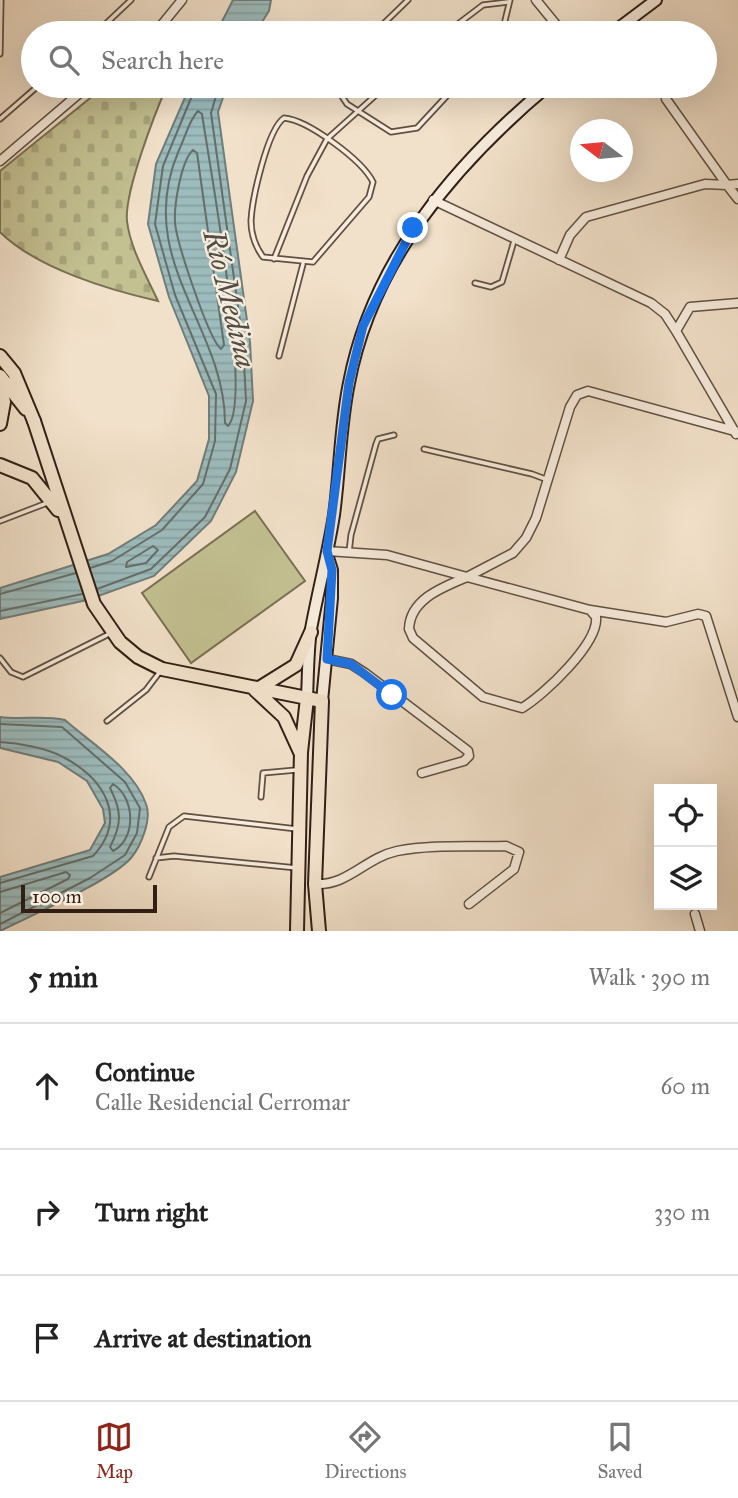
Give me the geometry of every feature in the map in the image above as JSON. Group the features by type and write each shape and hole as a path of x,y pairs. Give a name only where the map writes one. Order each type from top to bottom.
{"main road":[{"path":"628,21 656,0"},
{"path":"297,931 301,752 311,632 327,551 349,383 363,326 399,251 433,200 534,98"},
{"path":"0,356 14,373 34,421 94,604 111,633 138,657 162,669 255,690 322,701"},
{"path":"0,376 34,421"},
{"path":"0,383 4,402 0,424"},
{"path":"0,465 32,478 52,501 71,535"},
{"path":"320,931 315,884 322,701 332,584 327,551"},
{"path":"255,690 296,665 311,632"},
{"path":"255,690 284,717 301,752"}],"street":[{"path":"165,21 182,0"},
{"path":"536,0 554,21"},
{"path":"0,161 74,98"},
{"path":"666,99 738,199"},
{"path":"559,260 570,235 586,217 705,184 738,184"},
{"path":"433,200 651,303 665,314 737,433"},
{"path":"676,331 690,307 738,303"},
{"path":"590,610 596,617 594,633 564,673 533,702 515,708 483,696 413,638 409,629 414,608 443,587 513,553 526,538 548,480 570,407 577,395 588,391 737,433"},
{"path":"327,551 349,555 387,555 590,610 666,622 698,614 706,616 738,717"},
{"path":"327,659 351,664 365,673 468,751 469,756 464,761 422,773"},
{"path":"315,884 333,885 353,875 364,864 399,851 506,846 519,852 514,869 469,904"},
{"path":"695,914 700,931"}],"lane":[{"path":"0,54 1,0"},
{"path":"109,21 131,0"},
{"path":"386,21 408,0"},
{"path":"462,21 483,5 509,1 505,21"},
{"path":"0,119 24,98"},
{"path":"346,98 358,112 391,132 417,128 445,98"},
{"path":"274,259 307,176 327,139 373,98"},
{"path":"284,118 291,119 327,139 369,173 372,189 326,251 313,262 274,259 263,257 256,247 251,218 271,133 284,118"},
{"path":"475,284 491,287 502,282 515,239"},
{"path":"279,356 303,263"},
{"path":"349,555 351,535 376,444 378,439 394,435"},
{"path":"424,449 548,480"},
{"path":"0,521 52,501"},
{"path":"0,658 11,672 23,677 111,633"},
{"path":"107,721 146,690 162,669"},
{"path":"261,797 263,773 302,769"},
{"path":"149,877 169,827 184,816 299,829"},
{"path":"156,858 174,856 299,869"}],"green space":[{"path":"90,98 162,98 141,153 127,208 132,242 158,301 74,276 15,245 0,232 0,171"},
{"path":"255,511 305,581 191,663 142,593"}],"water":[{"path":"233,0 271,0 269,11 263,21 222,21"},
{"name":"Río Medina","path":"185,98 223,98 218,112 250,342 253,401 236,472 211,521 154,576 87,600 0,619 0,588 108,554 156,525 197,481 209,439 209,396 169,297 148,224 156,164"},
{"path":"0,717 65,720 132,779 146,804 148,817 138,847 121,867 89,887 0,931 0,877 90,850 105,823 103,809 87,781 58,762 0,748"}],"route":[{"path":"392,695 351,664 327,659 327,632 332,598 332,570 327,551 334,514 349,383 363,326 388,271 413,228"}]}
